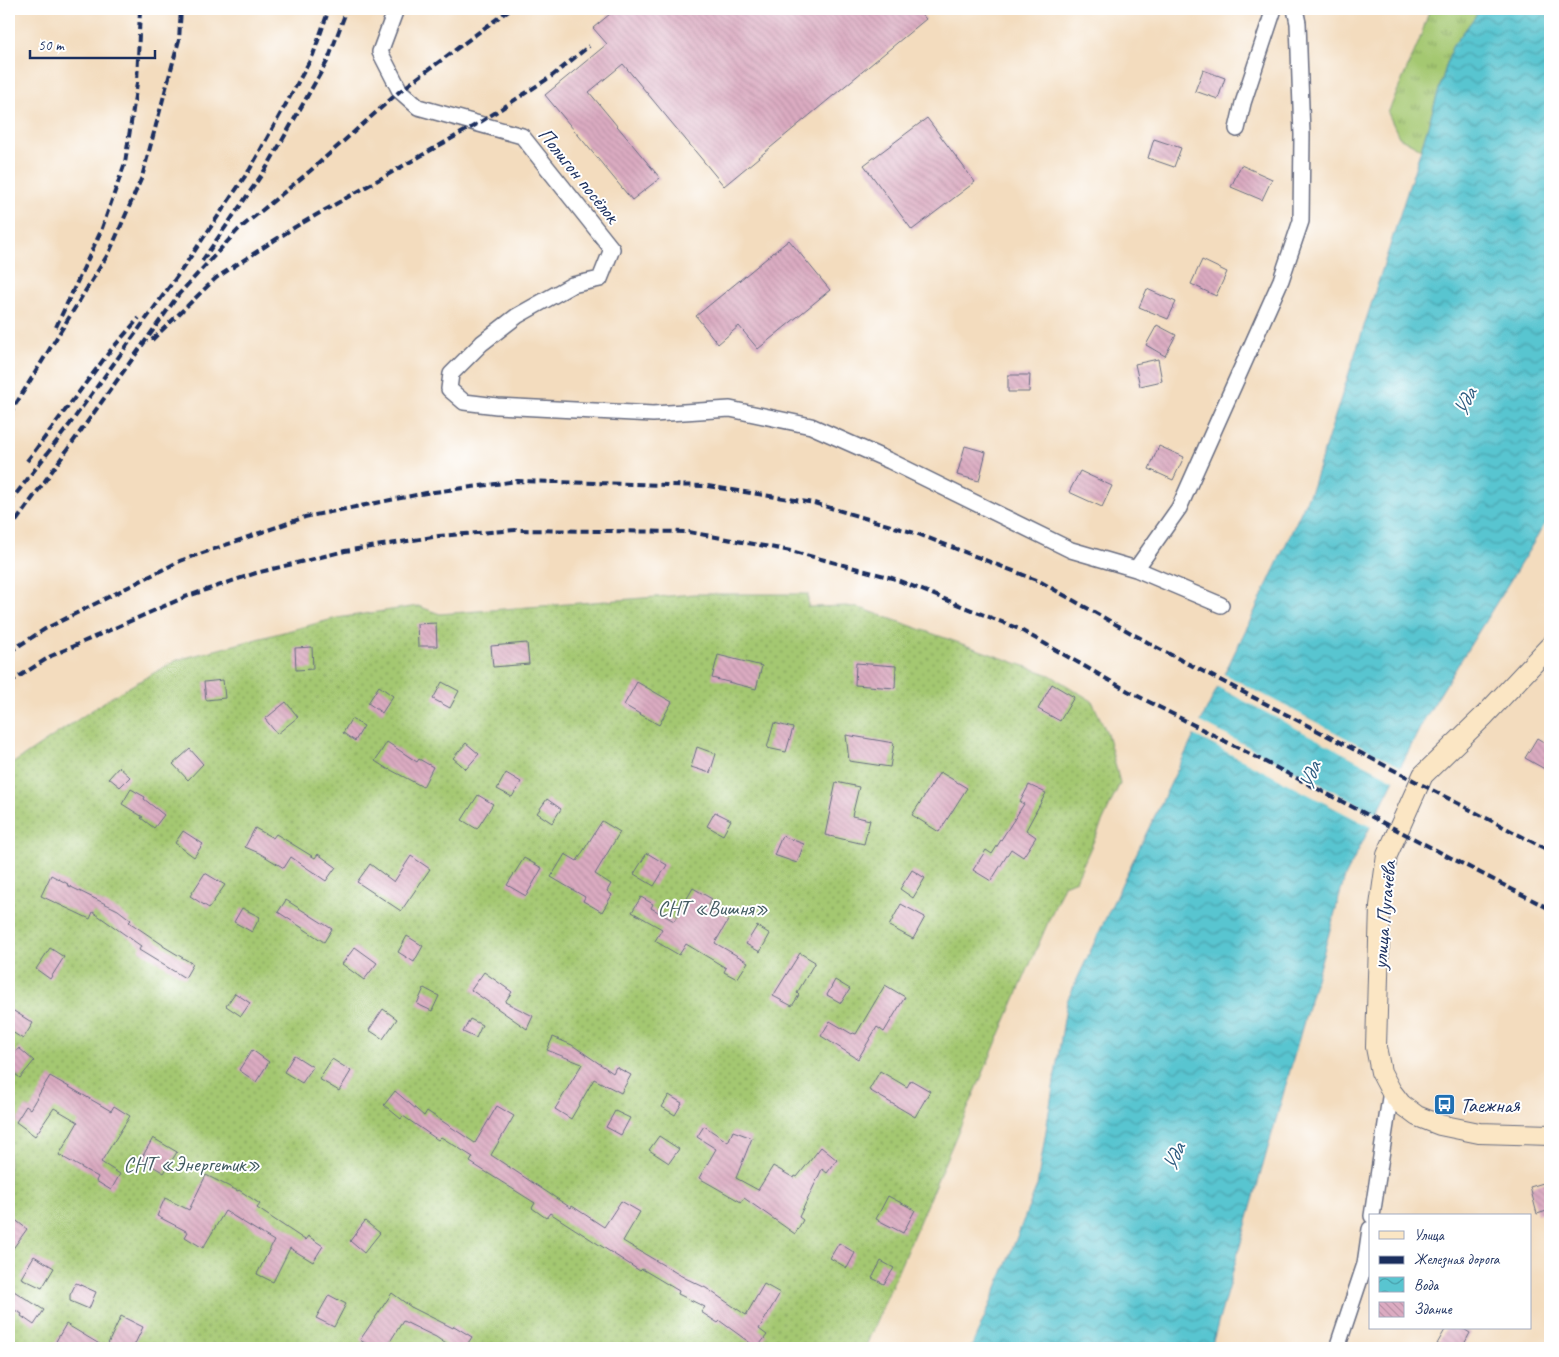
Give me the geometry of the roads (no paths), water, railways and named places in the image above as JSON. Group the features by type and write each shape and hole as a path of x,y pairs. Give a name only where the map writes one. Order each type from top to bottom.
{"street":[{"name":"Полигон посёлок","path":"396,9 380,52 400,91 418,107 522,136 612,248 600,280 572,285 517,316 482,343 451,374 449,389 464,402 498,406 653,414 730,409 810,426 890,461 1071,550 1136,569"},
{"path":"1237,129 1243,103 1274,9"},
{"path":"1221,605 1136,569 1179,508 1281,280 1301,221 1302,135 1298,23 1295,9"},
{"name":"улица Пугачёва","path":"1550,646 1485,715 1423,775 1387,855 1380,906 1376,1048 1381,1072 1391,1091 1401,1104 1417,1116 1440,1125 1479,1133 1550,1135"},
{"path":"1372,1214 1391,1091"},
{"path":"1337,1348 1365,1264 1369,1236"}],"water":[{"name":"Уда","path":"1481,9 1550,9 1550,516 1424,720 1345,877 1211,1348 971,1348 1037,1186 1067,1001 1312,488 1452,47"}],"railway":[{"path":"56,327 101,231 125,163 137,83 140,9"},
{"path":"9,415 110,251 142,177 179,40 181,9"},
{"path":"9,503 70,424 183,268 250,169 313,55 329,9"},
{"path":"202,261 267,167 328,60 347,9"},
{"path":"9,531 179,294 238,230 310,171 400,91 510,9"},
{"path":"152,340 216,278 295,227 479,123 552,76 589,46"},
{"path":"27,461 110,351 139,318"},
{"path":"9,652 45,629 180,561 305,517 426,493 518,481 707,486 814,503 918,534 1039,581 1156,647 1550,851"},
{"path":"9,683 51,656 185,597 256,573 345,551 439,536 516,530 689,532 791,551 892,578 1019,629 1128,691 1550,909"}],"place":[{"name":"Таежная","path":"1444,1105"}],"park label":[{"name":"СНТ «Вишня»","path":"713,908"},
{"name":"СНТ «Энергетик»","path":"192,1164"}]}
